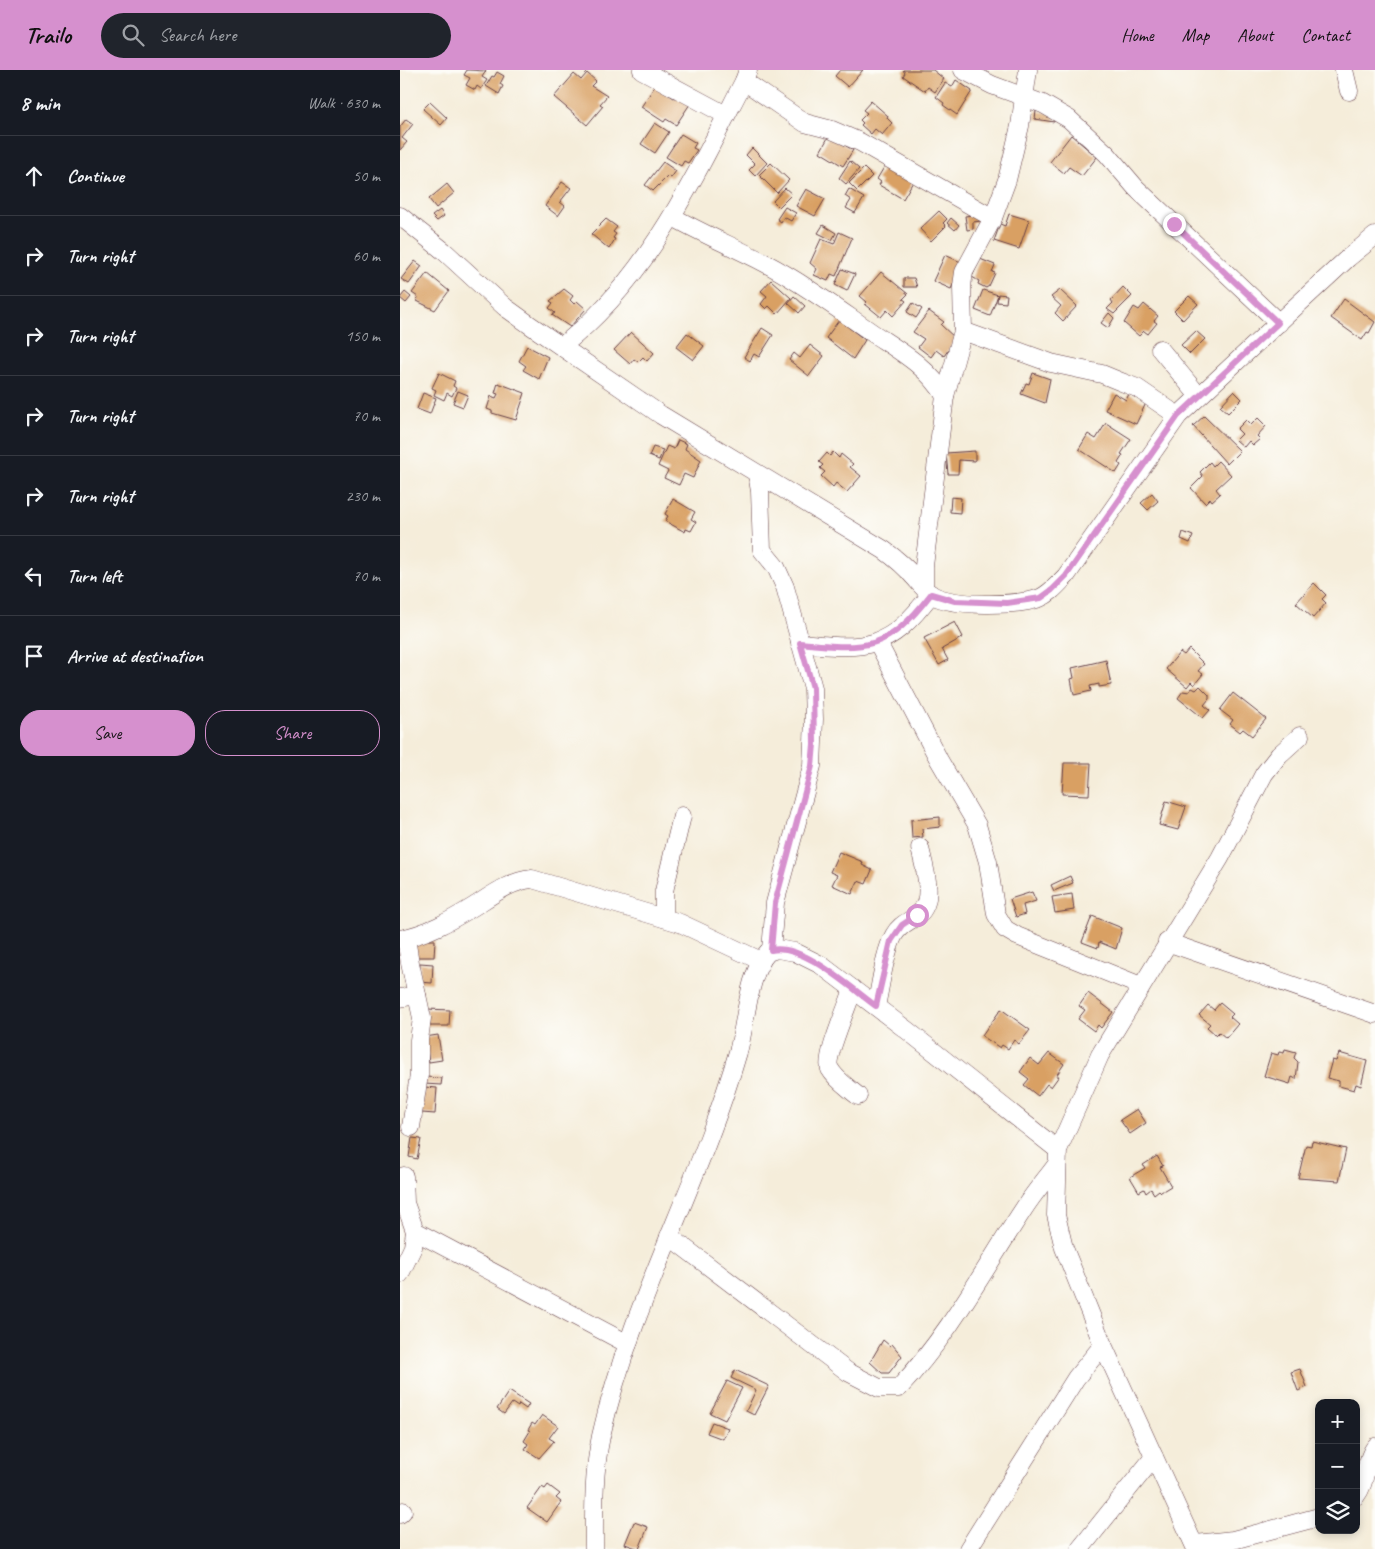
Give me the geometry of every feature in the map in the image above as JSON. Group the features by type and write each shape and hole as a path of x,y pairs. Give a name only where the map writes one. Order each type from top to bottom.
{"street":[{"path":"642,70 726,115"},
{"path":"963,70 1024,98 1043,104 1056,111 1087,135 1136,188 1278,323"},
{"path":"800,643 846,648 878,643 905,623 928,591 924,566 945,396 963,332 962,286 964,272 993,218 1007,180 1028,70"},
{"path":"1344,70 1349,91"},
{"path":"562,346 589,325 609,302 673,216 746,76 805,123 832,130 860,142 993,218"},
{"path":"400,216 445,252 505,307 661,415 884,550 928,591 955,601 993,603 1029,601 1041,598 1052,590 1071,568 1178,416 1198,395 1348,258 1375,236"},
{"path":"673,216 710,237 765,263 858,323 919,364 935,380 945,396"},
{"path":"963,332 1051,364 1102,374 1137,388 1178,416"},
{"path":"1160,349 1198,395"},
{"path":"594,1549 594,1485 601,1437 628,1344 669,1236 691,1186 738,1052 756,973 766,955 775,903 812,766 814,744 813,688 785,587 776,567 762,550 760,491 757,474"},
{"path":"878,643 939,760 977,825 986,855 996,914 1000,924 1017,936 1141,986"},
{"path":"669,1236 848,1372 879,1388 899,1388 923,1362 948,1328 1058,1157 1100,1055 1167,942 1220,858 1264,774 1279,755 1300,736"},
{"path":"664,918 664,892 682,816"},
{"path":"876,1006 891,941 898,929 919,914 925,906 927,880 920,848"},
{"path":"411,1127 419,1076 419,1040 422,1023 408,996 403,939 435,928 504,888 523,880 532,880 562,886 664,918 766,955 782,949 804,956 876,1006 1058,1157"},
{"path":"1167,942 1375,1014"},
{"path":"853,989 843,1021 831,1046 828,1063 830,1070 838,1079 858,1096"},
{"path":"1058,1157 1056,1215 1064,1248 1103,1345 1196,1546 1234,1540 1315,1518"},
{"path":"400,1274 413,1246 415,1232 405,1203 404,1176"},
{"path":"415,1232 628,1344"},
{"path":"968,1549 1076,1378 1103,1345"},
{"path":"1360,1490 1367,1461 1375,1447"},
{"path":"1080,1549 1154,1458"}],"building":[{"path":"467,70 486,71 482,77 487,80 481,89 477,86 475,90 466,85 470,78 464,75"},
{"path":"840,70 863,70 848,87 835,76"},
{"path":"903,70 933,70 944,79 935,92 928,87 925,91 903,76 905,73"},
{"path":"497,72 504,76 500,84 503,86 499,94 486,86"},
{"path":"587,73 596,81 591,86 607,96 600,104 603,106 587,125 554,97 574,74 581,80"},
{"path":"956,80 972,91 957,115 943,105 944,103 936,97 945,83 952,87"},
{"path":"655,86 674,98 676,95 690,104 676,125 666,119 664,122 641,107"},
{"path":"871,101 888,116 887,118 892,123 882,135 875,129 871,134 861,125 863,123 860,120 867,113 863,110"},
{"path":"430,102 447,118 441,125 423,109"},
{"path":"1036,111 1055,114 1054,122 1035,119"},
{"path":"406,119 413,124 402,138 407,142 400,150 400,127"},
{"path":"655,123 669,132 655,153 641,144"},
{"path":"681,134 696,143 693,148 697,150 688,163 684,161 681,166 666,157"},
{"path":"1071,135 1097,157 1082,176 1069,167 1064,173 1050,162"},
{"path":"829,136 853,150 843,166 820,152"},
{"path":"752,148 767,163 755,176 749,170 755,164 746,155"},
{"path":"850,161 859,169 846,184 839,178"},
{"path":"663,162 676,171 671,178 668,176 653,191 645,185"},
{"path":"771,163 789,180 777,193 759,175"},
{"path":"886,164 914,180 903,199 879,185 881,182 877,179"},
{"path":"864,168 872,176 857,191 849,183"},
{"path":"562,182 571,188 560,202 565,206 558,216 545,206"},
{"path":"447,184 454,193 436,208 429,199"},
{"path":"785,188 792,194 779,207 773,201"},
{"path":"806,189 825,199 815,216 796,206"},
{"path":"849,189 864,198 855,213 846,208 851,200 845,196"},
{"path":"785,207 796,213 791,221 784,217 781,222 777,219"},
{"path":"440,210 444,216 437,221 432,216"},
{"path":"939,211 947,219 943,223 946,226 931,241 920,229"},
{"path":"980,214 981,221 973,222 973,229 967,230 965,216"},
{"path":"1009,214 1029,220 1019,249 994,241 1000,224 1005,226"},
{"path":"951,218 959,225 955,230 947,223"},
{"path":"606,219 617,227 613,232 616,234 613,238 615,239 609,249 591,234"},
{"path":"823,225 836,233 832,240 818,233"},
{"path":"839,232 852,238 836,276 831,274 828,281 814,275 817,269 810,263 821,239 834,244"},
{"path":"945,255 963,263 951,289 933,281"},
{"path":"980,259 995,265 992,272 995,273 989,286 986,288 978,284 979,281 972,277"},
{"path":"415,261 422,266 409,284 401,279"},
{"path":"842,269 855,274 847,291 835,285"},
{"path":"881,272 908,294 903,299 906,301 893,316 887,310 881,317 865,304 867,302 860,296"},
{"path":"427,273 449,291 435,310 417,301 418,297 412,293"},
{"path":"904,278 914,278 917,287 904,287"},
{"path":"771,280 791,298 777,314 769,306 766,309 761,304 767,296 761,291"},
{"path":"1123,287 1132,296 1114,314 1107,309 1113,303 1111,300"},
{"path":"564,289 573,296 570,300 574,304 577,301 586,309 570,327 552,315 555,313 549,308 553,303 550,301"},
{"path":"983,290 998,295 990,316 975,310"},
{"path":"1060,290 1077,306 1063,321 1055,313 1061,306 1051,297"},
{"path":"405,292 411,297 406,303 400,298"},
{"path":"998,294 1007,295 1006,303 997,302"},
{"path":"794,296 805,306 799,313 788,303"},
{"path":"1189,296 1198,304 1183,320 1174,311"},
{"path":"1344,299 1375,322 1369,333 1367,332 1362,340 1331,318"},
{"path":"913,303 922,309 916,318 907,312"},
{"path":"1144,304 1158,316 1154,321 1157,323 1148,334 1144,331 1139,336 1124,323 1134,307 1139,310"},
{"path":"929,311 944,322 941,325 956,339 944,356 936,350 931,357 918,347 924,339 913,332"},
{"path":"1109,313 1114,318 1108,328 1101,323"},
{"path":"839,320 865,340 853,359 826,338"},
{"path":"762,328 773,335 759,357 754,354 750,361 744,357"},
{"path":"1196,331 1205,339 1190,354 1181,345"},
{"path":"631,332 654,353 647,361 643,357 638,362 634,359 630,364 614,350"},
{"path":"687,333 704,346 693,360 676,347"},
{"path":"810,345 824,356 809,376 789,360 794,353 800,358"},
{"path":"527,346 548,357 539,379 523,370 526,366 519,361"},
{"path":"439,373 455,381 453,386 456,388 452,396 447,393 444,400 434,395 436,390 432,388"},
{"path":"1033,373 1050,379 1045,403 1021,394 1026,383 1029,384"},
{"path":"498,383 525,393 516,420 492,413 492,411 487,409 491,396 496,398 498,394 495,393"},
{"path":"458,391 468,395 463,407 453,403"},
{"path":"1234,391 1242,399 1228,413 1220,406"},
{"path":"423,393 436,398 430,414 417,409"},
{"path":"1114,393 1126,400 1129,394 1146,403 1136,424 1105,410"},
{"path":"1204,416 1240,451 1227,464 1193,426"},
{"path":"1258,418 1266,426 1257,436 1260,439 1253,445 1249,441 1244,447 1236,440 1242,434 1237,429 1246,420 1251,425"},
{"path":"1106,423 1131,439 1121,454 1123,455 1118,463 1121,465 1116,473 1079,449 1088,434 1096,439"},
{"path":"678,440 687,444 685,449 701,460 693,478 684,474 679,485 664,478 668,471 658,466 667,446 674,449"},
{"path":"653,447 663,450 659,460 649,456"},
{"path":"975,451 975,461 959,460 958,474 948,474 946,453"},
{"path":"833,452 839,458 841,454 853,464 850,467 861,476 847,492 836,483 833,487 821,476 825,472 820,468 823,465 819,462 827,453 830,456"},
{"path":"1218,461 1231,475 1216,489 1220,494 1212,501 1210,498 1205,503 1191,488 1203,476 1200,472 1210,462 1213,466"},
{"path":"1152,493 1158,501 1148,510 1141,503"},
{"path":"951,497 961,498 960,513 950,512"},
{"path":"673,499 695,512 691,519 696,522 691,531 686,529 685,532 665,521 668,516 665,514"},
{"path":"1183,532 1193,536 1190,543 1181,539"},
{"path":"1314,583 1326,595 1322,599 1326,603 1313,618 1296,603"},
{"path":"955,622 963,637 942,649 948,660 939,665 924,638"},
{"path":"1189,649 1204,664 1198,671 1203,674 1194,685 1191,682 1187,687 1166,669 1180,652 1184,655"},
{"path":"1106,660 1111,685 1099,687 1099,684 1090,686 1091,691 1074,695 1071,679 1074,678 1072,668"},
{"path":"1200,686 1209,695 1209,699 1204,705 1210,710 1203,718 1178,698 1183,691 1189,692 1192,688 1196,690"},
{"path":"1233,693 1266,719 1252,736 1243,729 1240,732 1230,724 1233,720 1220,710"},
{"path":"1064,763 1091,763 1089,795 1062,794"},
{"path":"1166,801 1186,807 1178,830 1159,825"},
{"path":"940,817 940,827 922,829 923,837 912,838 911,820"},
{"path":"839,852 863,862 862,865 872,870 866,884 858,881 852,894 832,885 837,875 830,872"},
{"path":"1070,876 1073,883 1054,891 1051,885"},
{"path":"1032,892 1036,901 1023,905 1025,914 1016,917 1010,899"},
{"path":"1072,894 1074,910 1055,913 1052,897"},
{"path":"1092,916 1122,928 1116,949 1099,942 1098,948 1082,942"},
{"path":"414,940 435,940 434,957 414,957"},
{"path":"420,963 433,964 432,983 419,982"},
{"path":"1088,993 1113,1012 1101,1028 1098,1025 1094,1031 1078,1019 1085,1010 1079,1006"},
{"path":"1220,1003 1233,1014 1230,1017 1238,1024 1226,1038 1219,1032 1216,1035 1207,1027 1210,1024 1199,1015 1208,1005 1214,1010"},
{"path":"427,1009 450,1010 449,1026 426,1026"},
{"path":"1001,1009 1030,1030 1019,1044 1014,1040 1008,1049 1002,1045 1000,1048 982,1036"},
{"path":"438,1035 442,1060 429,1062 425,1037"},
{"path":"1285,1049 1296,1052 1294,1058 1298,1062 1296,1079 1292,1077 1290,1084 1264,1076 1271,1053 1278,1055 1279,1052 1284,1053"},
{"path":"1049,1053 1064,1064 1056,1076 1059,1076 1051,1087 1047,1084 1038,1096 1024,1085 1029,1079 1020,1072 1030,1058 1039,1065"},
{"path":"1339,1053 1367,1061 1361,1086 1356,1084 1354,1090 1339,1086 1339,1081 1327,1078 1332,1060 1336,1061"},
{"path":"425,1077 442,1078 441,1085 424,1084"},
{"path":"424,1087 437,1088 435,1114 422,1113"},
{"path":"1137,1109 1146,1123 1130,1134 1120,1120"},
{"path":"412,1138 421,1139 417,1159 409,1157"},
{"path":"1312,1141 1346,1149 1339,1181 1298,1178 1306,1145 1311,1146"},
{"path":"1157,1156 1163,1166 1160,1167 1171,1186 1154,1194 1151,1189 1146,1193 1144,1189 1139,1192 1130,1177 1145,1168 1143,1165"},
{"path":"883,1340 890,1346 892,1344 902,1356 889,1373 882,1373 870,1362"},
{"path":"1300,1369 1307,1387 1298,1391 1291,1372"},
{"path":"735,1370 769,1386 754,1415 746,1411 756,1390 731,1378"},
{"path":"727,1381 742,1388 725,1420 710,1413"},
{"path":"509,1391 529,1404 526,1409 519,1404 518,1407 512,1403 504,1414 497,1409"},
{"path":"542,1415 558,1426 549,1438 554,1441 539,1458 525,1449 528,1444 524,1441 532,1423 535,1425"},
{"path":"712,1422 728,1428 723,1439 707,1433"},
{"path":"548,1485 560,1494 556,1498 561,1502 547,1522 527,1508 542,1487 545,1489"},
{"path":"634,1522 648,1527 639,1549 625,1544"}],"route":[{"path":"917,915 905,922 895,933 891,941 876,1006 821,965 795,952 782,949 771,950 775,903 812,766 814,744 813,688 800,643 846,648 878,643 905,623 931,594 955,601 986,603 1029,601 1041,598 1066,576 1178,416 1198,395 1278,323 1174,224"}]}
